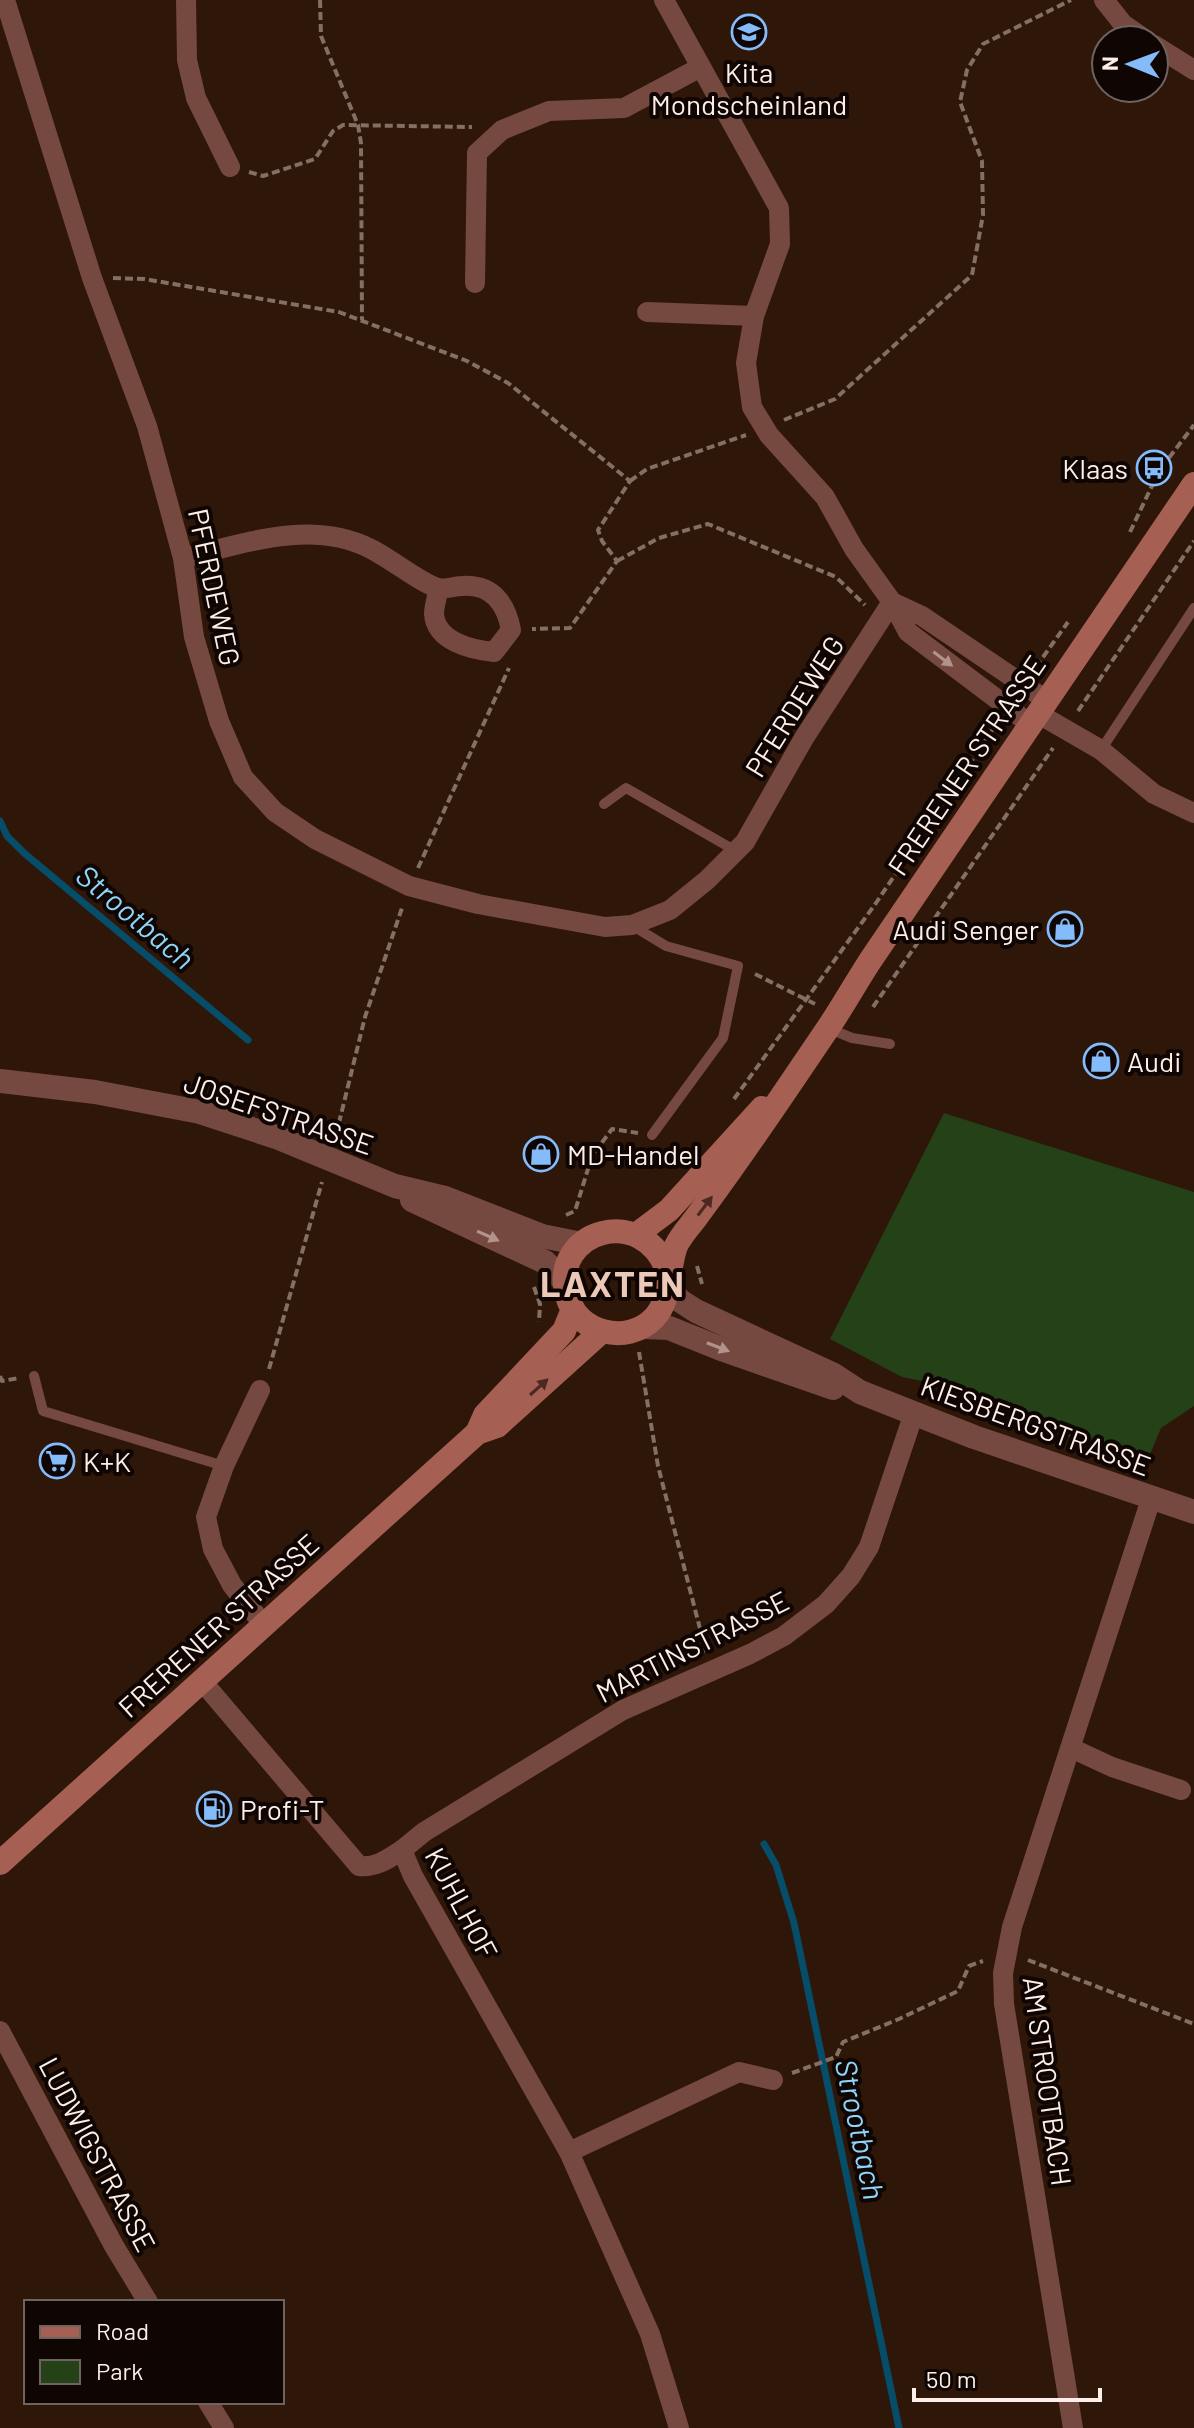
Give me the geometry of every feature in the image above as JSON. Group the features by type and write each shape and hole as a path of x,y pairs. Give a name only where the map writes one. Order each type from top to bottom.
{"main road":[{"name":"FRERENER STRASSE","path":"668,1279 677,1242 747,1150 1194,484"},
{"name":"FRERENER STRASSE","path":"637,1234 669,1210 755,1114 790,1082"},
{"path":"610,1231 637,1234 656,1248 668,1279 662,1308 644,1327 630,1332 601,1332 586,1324 573,1309 565,1282 572,1256 582,1244 598,1234 610,1231"},
{"name":"FRERENER STRASSE","path":"477,1433 485,1415 564,1331 573,1309"},
{"name":"FRERENER STRASSE","path":"0,1863 477,1433 497,1426 601,1332"}],"street":[{"name":"PFERDEWEG","path":"5,0 92,278 147,426 183,558 194,637 219,721 243,777 275,812 315,839 409,886 478,904 605,927 632,925 670,910 707,880 745,842 804,738 892,602"},
{"path":"186,0 187,60 196,98 230,167"},
{"path":"664,0 779,208 780,244 754,316 746,363 752,407 764,428 825,497 854,549 892,602 908,632 1008,708 1038,713 1101,750 1154,794 1194,813"},
{"path":"1104,0 1123,24"},
{"path":"1170,54 1191,65"},
{"path":"475,283 477,153 502,130 549,111 624,108 701,67"},
{"path":"647,312 754,316"},
{"path":"183,558 292,534 321,534 368,547 439,589 469,586 492,594 507,608 511,630 494,652 471,650 444,635 434,616 439,589"},
{"path":"892,602 922,616 1023,685 1038,713"},
{"name":"JOSEFSTRASSE","path":"0,1081 95,1092 200,1112 276,1137 395,1186 445,1198 542,1236 582,1244"},
{"name":"JOSEFSTRASSE","path":"395,1186 433,1211 545,1262 565,1282"},
{"name":"KIESBERGSTRASSE","path":"668,1279 679,1300 696,1311 834,1375 860,1392 1194,1512"},
{"name":"KIESBERGSTRASSE","path":"644,1327 669,1328 828,1387 860,1392"},
{"path":"260,1390 224,1466 206,1517 213,1549 232,1585 263,1624"},
{"name":"MARTINSTRASSE","path":"402,1850 424,1832 623,1710 750,1654 795,1628 826,1604 851,1576 869,1547 914,1413"},
{"name":"AM STROOTBACH","path":"1073,2428 1004,2004 1003,1973 1012,1927 1151,1499"},
{"name":"KUHLHOF","path":"201,1680 359,1866 382,1863 402,1850 413,1876 569,2152 650,2334 679,2428"},
{"path":"1071,1748 1112,1767 1181,1790"},
{"name":"LUDWIGSTRASSE","path":"0,2031 114,2246 147,2300"},
{"path":"569,2152 739,2072 773,2080"},
{"path":"209,2404 224,2428"}],"lane":[{"path":"1101,750 1194,608"},
{"path":"604,804 626,788 736,851"},
{"path":"632,925 666,946 738,966 723,1038 652,1135"},
{"path":"832,1022 852,1038 890,1044"},
{"path":"34,1376 43,1411 224,1466"}],"path":[{"path":"320,0 321,36 358,125 361,143 362,320"},
{"path":"617,561 598,530 630,481 647,469 683,459 835,399 972,275 983,215 982,161 960,102 967,70 983,44 1071,0"},
{"path":"230,167 263,176 315,159 333,131 343,125 502,130"},
{"path":"92,278 144,279 339,312 362,320 467,361 508,383 630,481"},
{"path":"1126,539 1159,471 1194,425"},
{"path":"260,1390 271,1367 309,1224 330,1159 365,1017 409,886 511,663 511,630 570,628 617,561 659,538 708,524 836,577 880,621"},
{"path":"852,1038 1194,541"},
{"path":"1023,685 1075,612"},
{"path":"747,1082 876,903 1008,708"},
{"path":"738,966 806,999 832,1022"},
{"path":"558,1218 575,1211 592,1156 612,1129 652,1135"},
{"path":"696,1261 706,1291"},
{"path":"528,1276 540,1304 542,1331"},
{"path":"644,1327 638,1349 656,1456 711,1671"},
{"path":"805,2069 836,2057"}],"green space":[{"path":"944,1113 1194,1192 1194,1406 1161,1428 1143,1471 1069,1437 1015,1404 902,1377 830,1339"}],"waterway":[{"name":"Strootbach","path":"0,821 7,836 24,853 248,1040"},
{"name":"Strootbach","path":"764,1844 776,1865 794,1923 899,2428"}],"place":[{"name":"Kita Mondscheinland","path":"749,32"},
{"name":"Klaas","path":"1154,468"},
{"name":"Audi Senger","path":"1065,929"},
{"name":"Audi","path":"1101,1061"},
{"name":"MD-Handel","path":"541,1154"},
{"name":"K+K","path":"57,1461"},
{"name":"Profi-T","path":"214,1809"}],"district":[{"name":"LAXTEN","path":"613,1282"}]}
